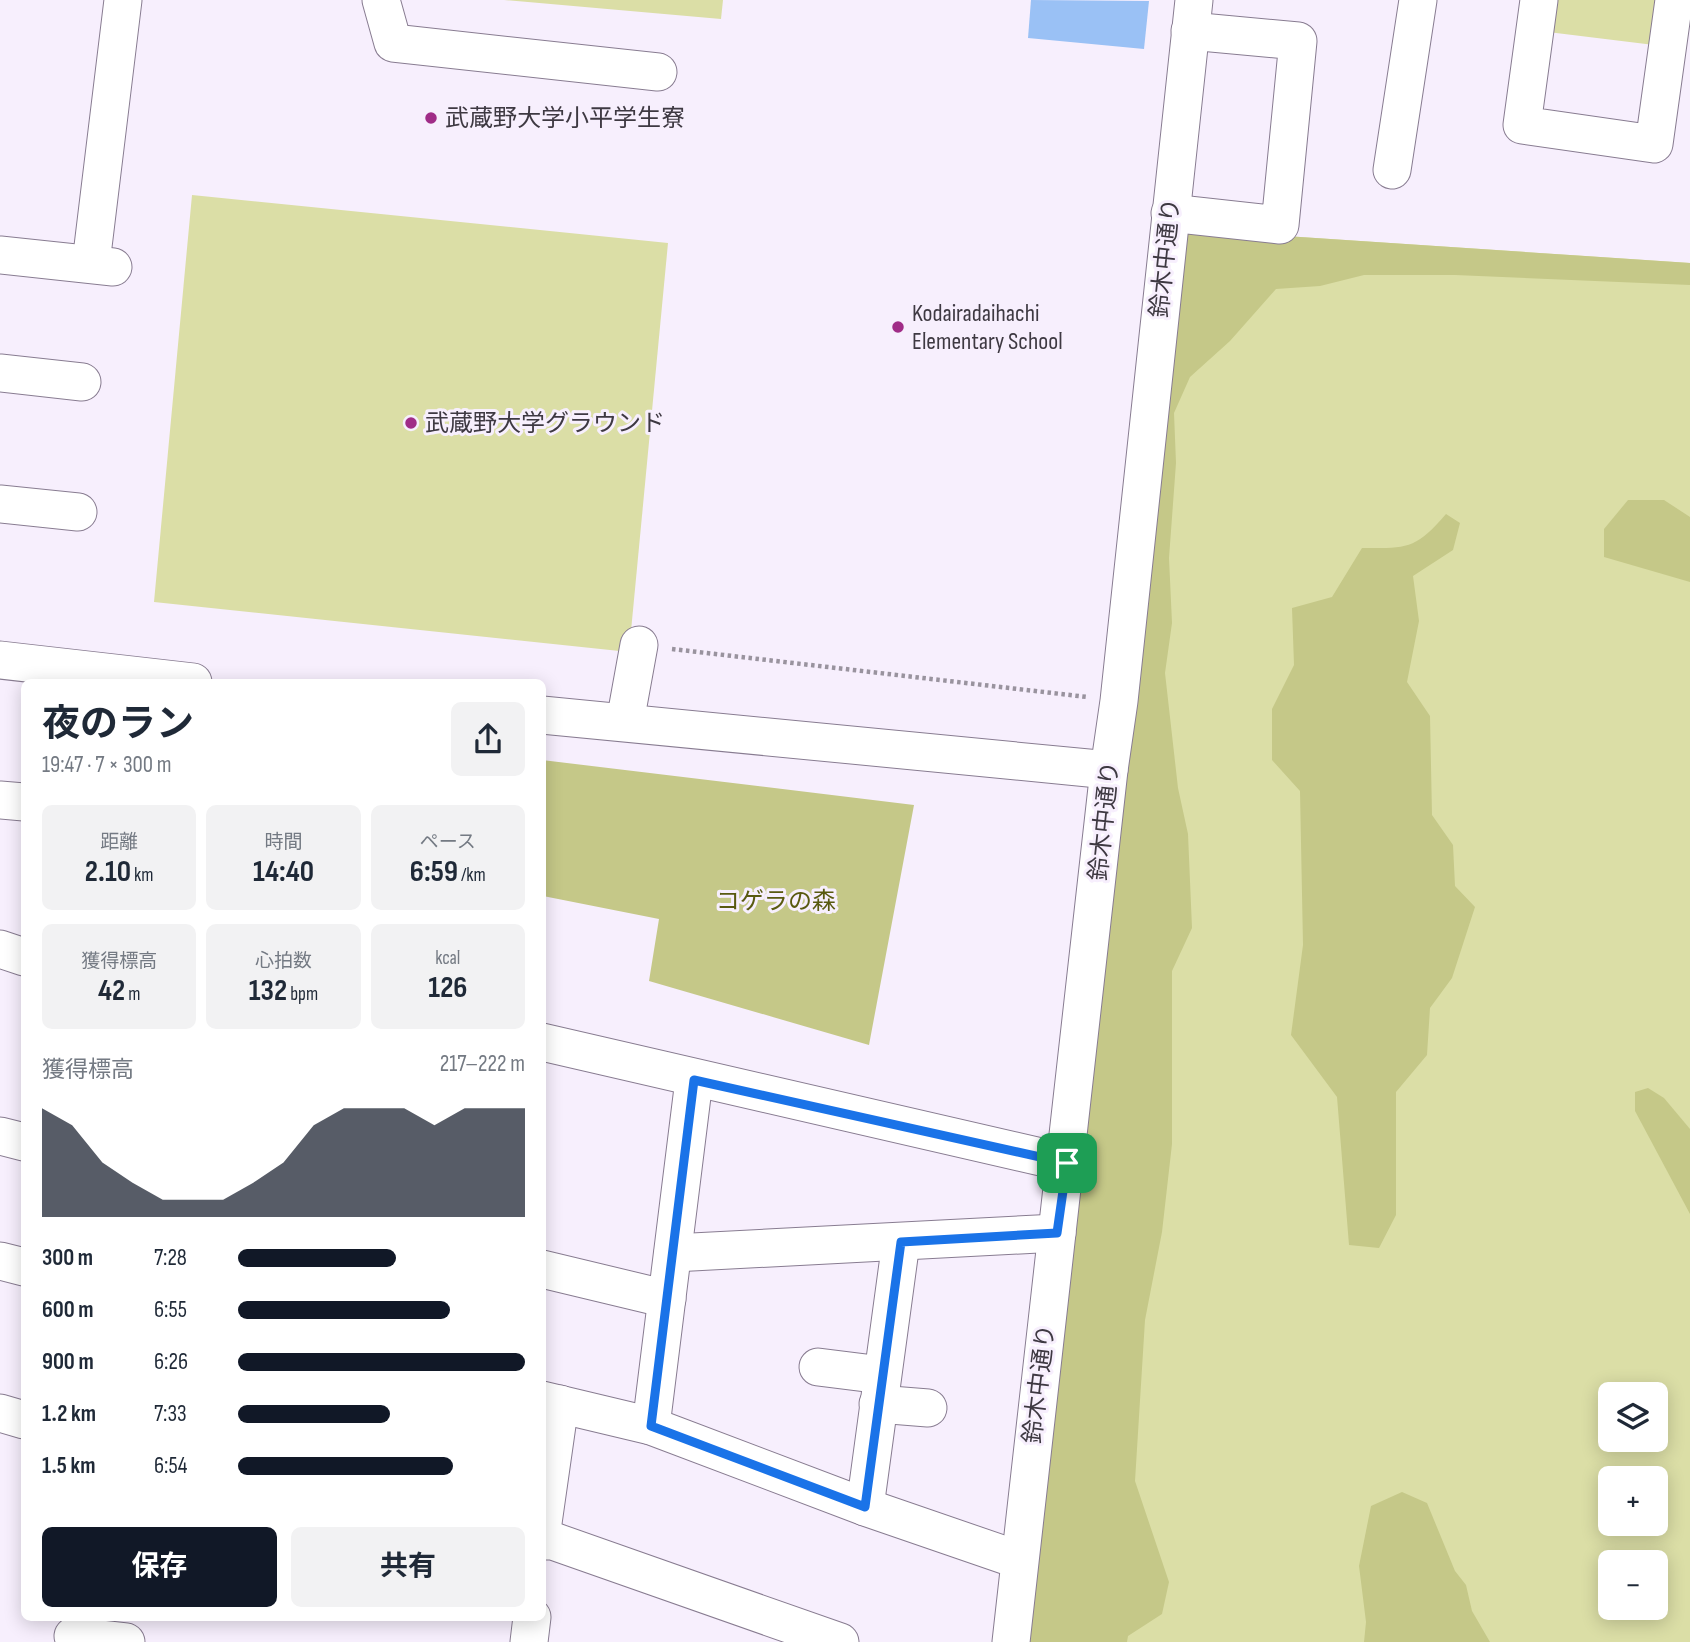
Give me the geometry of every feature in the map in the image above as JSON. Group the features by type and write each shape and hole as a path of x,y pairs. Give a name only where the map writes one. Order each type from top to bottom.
{"street":[{"path":"0,255 102,265 123,0"},
{"path":"381,0 393,43 658,72"},
{"path":"1392,170 1418,0"},
{"path":"1539,0 1522,125 1654,144 1674,0"},
{"path":"1170,213 1280,225 1298,41 1192,15"},
{"name":"鈴木中通り","path":"1011,1642 1119,701 1192,15"},
{"path":"0,373 82,382"},
{"path":"0,504 78,512"},
{"path":"625,722 639,645"},
{"path":"0,660 167,679"},
{"path":"546,715 1109,770"},
{"path":"0,800 21,802"},
{"path":"0,949 21,956"},
{"path":"546,1043 694,1080 1067,1163"},
{"path":"651,1426 694,1080"},
{"path":"0,1136 21,1141"},
{"path":"673,1254 1057,1233"},
{"path":"865,1507 901,1242"},
{"path":"0,1261 21,1266"},
{"path":"546,1270 667,1299"},
{"path":"818,1367 928,1408"},
{"path":"546,1473 551,1402 651,1426 865,1507 1019,1560"},
{"path":"0,1413 21,1419"},
{"path":"546,1541 553,1541 840,1642"},
{"path":"529,1642 532,1621"},
{"path":"73,1632 126,1642"}],"path":[{"path":"639,645 1119,701"}],"green space":[{"path":"504,0 723,0 721,19"},
{"path":"1552,0 1660,0 1654,45 1548,32"},
{"name":"武蔵野大学グラウンド","path":"192,195 668,243 629,652 154,602"},
{"path":"1180,229 1690,263 1690,1642 1019,1642"},
{"path":"1180,229 1690,263 1690,285 1455,275 1364,275 1320,286 1276,289 1230,341 1190,377 1174,413 1176,463 1169,558 1172,623 1165,673 1178,788 1188,834 1192,928 1172,971 1172,1144 1162,1232 1145,1320 1135,1481 1169,1582 1162,1614 1128,1636 1127,1642 1019,1642"},
{"path":"1628,500 1664,500 1690,517 1690,582 1604,557 1604,529"},
{"path":"1446,514 1460,523 1453,550 1413,576 1419,621 1407,682 1430,716 1432,815 1453,845 1455,886 1475,907 1452,978 1430,1008 1427,1055 1396,1092 1396,1215 1379,1248 1349,1245 1337,1097 1291,1035 1303,945 1300,791 1272,760 1272,709 1294,665 1292,608 1332,597 1362,548 1400,547 1418,541"},
{"name":"コゲラの森","path":"546,760 914,805 869,1045 649,981 659,919 546,897"},
{"path":"1648,1088 1664,1098 1690,1129 1690,1214 1635,1111 1635,1092"},
{"path":"1402,1492 1427,1503 1455,1571 1466,1585 1472,1611 1490,1642 1364,1642 1366,1622 1359,1566 1371,1506"}],"water":[{"path":"1031,0 1149,1 1144,49 1028,38"}],"place":[{"name":"武蔵野大学小平学生寮","path":"431,118"},
{"name":"Kodairadaihachi Elementary School","path":"898,327"},
{"name":"武蔵野大学グラウンド","path":"411,423"}],"route":[{"path":"694,1080 1067,1163 1057,1233 901,1242 865,1507 651,1426 694,1080"}]}
